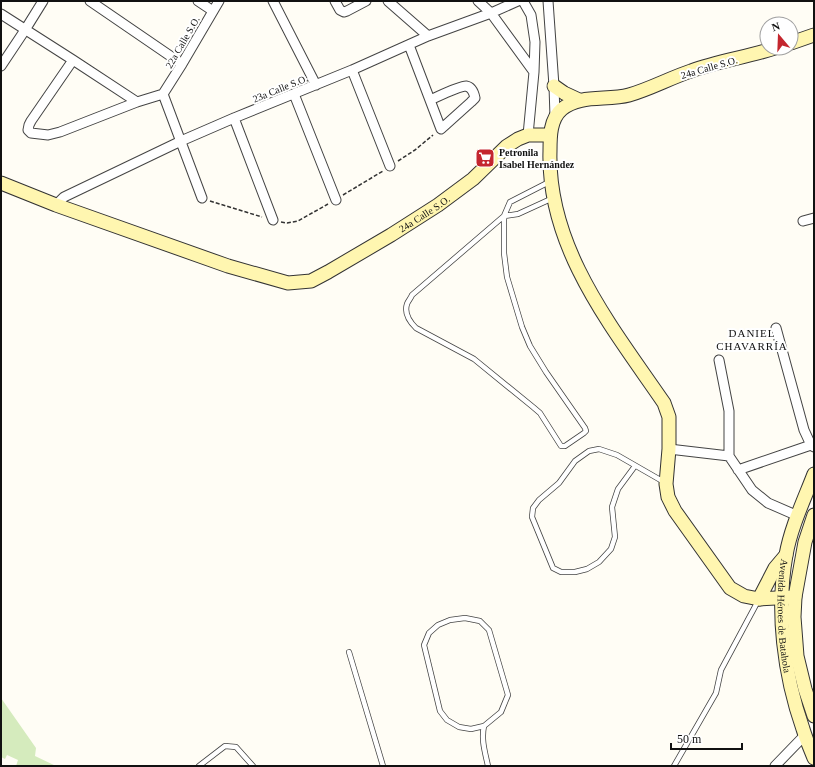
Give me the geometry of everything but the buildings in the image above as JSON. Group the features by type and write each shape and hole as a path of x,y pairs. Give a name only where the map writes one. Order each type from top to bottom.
{"street":[{"path":"1,66 43,1"},
{"path":"90,1 182,64"},
{"path":"198,1 213,11"},
{"name":"22a Calle S.O.","path":"164,94 219,1"},
{"path":"335,1 340,10 344,12 366,1"},
{"path":"388,1 428,36"},
{"path":"478,1 491,13 534,72"},
{"name":"23a Calle S.O.","path":"56,205 64,197 181,141 352,70 428,36 491,13 518,1"},
{"path":"523,1 531,15 535,42 534,72 528,135 550,135"},
{"path":"548,1 555,117 550,135 550,181 553,198 569,250 584,281 601,311 664,403 669,417 669,449 666,484 668,497 675,511 730,588 744,596 759,599 789,598"},
{"path":"275,2 316,85"},
{"path":"1,14 137,102"},
{"path":"799,40 814,35"},
{"path":"409,45 441,129 475,98 471,88 466,86 430,100"},
{"name":"24a Calle S.O.","path":"555,117 569,104 579,100 616,98 628,95 691,71 759,53"},
{"path":"73,60 31,121 28,130 31,133 48,135 60,132 137,102 164,94 202,198"},
{"path":"352,70 390,166"},
{"path":"554,86 564,93 579,100"},
{"path":"294,94 336,200"},
{"path":"234,118 273,220"},
{"name":"24a Calle S.O.","path":"1,184 228,266 288,283 311,280 328,272 391,235 438,205 473,179 507,146 528,135"},
{"path":"803,221 814,218"},
{"path":"738,470 813,446 804,430 776,328"},
{"path":"719,360 729,410 729,456 752,490 768,503 798,516 813,520"},
{"path":"669,449 729,456"},
{"name":"Avenida Héroes de Batahola","path":"814,474 798,516 786,555 789,598 784,648 789,680 795,704 814,758"},
{"name":"Avenida Héroes de Batahola","path":"813,520 789,598 794,617 797,656 813,714"},
{"path":"759,599 775,568 786,555"},
{"path":"775,766 805,735"}],"lane":[{"path":"550,181 510,202 504,216 504,253 507,277 522,327 530,346 586,431 584,434 565,446 561,446 540,413 474,359 416,328 411,323 406,309 412,295 504,216 518,214 553,198"},
{"path":"635,466 618,490 612,507 615,537 611,549 599,562 588,569 575,572 561,572 553,568 532,517 533,508 559,483 575,461 589,451 599,449 616,455 635,466 666,484"},
{"path":"674,766 716,693 722,670 759,599"},
{"path":"484,726 471,729 459,727 447,720 440,711 424,645 429,633 438,625 450,620 465,618 480,620 489,630 508,695 501,712 484,726 482,734 488,766"},
{"path":"349,652 383,766"},
{"path":"200,766 225,746 231,746 236,747 253,766"}],"green space":[{"path":"1,698 36,748 35,756 56,766 16,766 18,760 7,755 5,759 1,757"}],"place":[{"name":"Petronila Isabel Hernández","path":"485,158"}],"district":[{"name":"DANIEL CHAVARRÍA","path":"752,339"}]}
